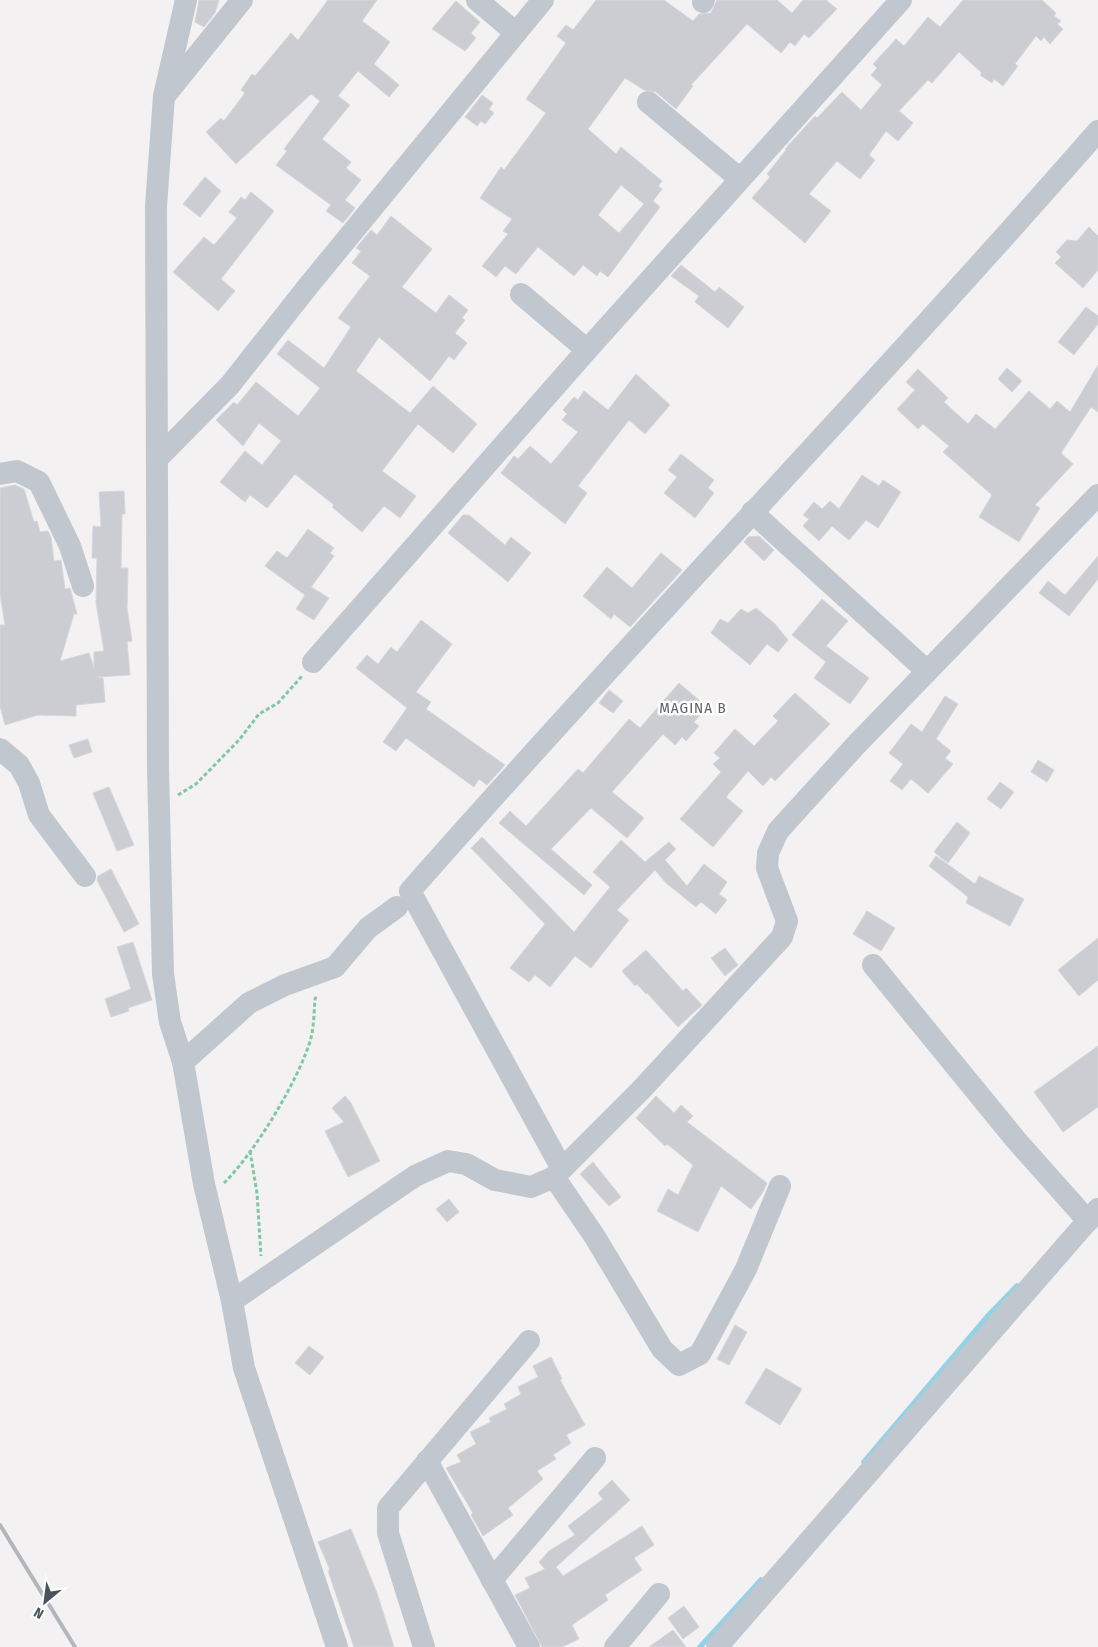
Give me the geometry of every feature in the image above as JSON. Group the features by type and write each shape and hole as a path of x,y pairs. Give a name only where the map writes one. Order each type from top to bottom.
{"street":[{"path":"186,0 164,96 156,206 159,808 163,974 170,1022 183,1062 207,1199 232,1301 244,1368 337,1647"},
{"path":"164,96 242,0"},
{"path":"477,0 516,33"},
{"path":"157,459 230,385 308,285 543,0"},
{"path":"313,662 587,350 901,0"},
{"path":"648,102 740,179"},
{"path":"780,1186 746,1269 700,1354 680,1365 662,1349 558,1173 410,891 752,512 961,287 1098,131"},
{"path":"521,294 587,350"},
{"path":"0,474 17,471 39,482 70,546 83,586"},
{"path":"232,1301 415,1176 448,1161 466,1164 495,1180 531,1188 558,1173 641,1090 782,937 787,921 767,868 768,853 778,830 927,671 1098,495"},
{"path":"752,512 927,671"},
{"path":"0,749 19,765 29,784 39,815 85,876"},
{"path":"183,1062 249,1003 285,985 335,967 368,928 398,907"},
{"path":"717,1647 1093,1215 1016,1140 873,965"},
{"path":"424,1647 388,1533 388,1508 529,1341"},
{"path":"492,1580 595,1458"},
{"path":"427,1461 529,1647"},
{"path":"616,1647 659,1594"}],"path":[{"path":"159,808 196,784 239,740 259,714 278,704 313,662"},
{"path":"207,1199 230,1177 250,1150 290,1087 311,1037 315,999 335,967"},
{"path":"250,1150 257,1193 261,1280"}],"building":[{"path":"199,0 219,0 215,13 204,27 195,22"},
{"path":"328,0 377,0 362,21 390,42 374,64 399,85 389,97 358,71 338,96 350,105 322,139 351,162 346,168 361,180 345,200 355,208 343,223 326,211 331,205 276,165 287,151 284,149 320,101 311,94 236,164 206,132 221,118 224,121 245,93 241,90 252,74 255,76 291,33 298,40"},
{"path":"596,0 664,0 693,21 699,14 711,13 717,0 777,0 792,13 803,0 826,0 837,9 809,38 804,34 795,46 790,42 781,53 747,24 691,85 693,86 676,109 656,92 644,90 625,78 588,129 616,154 621,147 662,181 658,186 662,189 653,201 660,207 608,277 600,271 597,276 583,265 574,276 538,247 516,274 505,266 496,277 482,266 508,234 503,231 512,219 480,198 501,167 504,170 546,113 526,99 566,43 557,36 566,25 573,30","holes":["621,185 644,204 619,233 598,215"]},
{"path":"963,0 1042,0 1056,13 1054,16 1061,21 1057,24 1063,29 1050,44 1044,37 1041,41 1036,36 1015,64 1018,66 1003,86 994,79 992,83 980,75 982,73 959,52 932,83 928,80 899,111 913,123 898,141 886,131 869,155 875,160 860,179 837,161 809,194 831,211 805,243 752,198 770,177 767,174 785,149 815,116 817,118 842,92 861,110 882,85 871,75 877,68 873,64 896,39 904,46 928,17 940,27"},
{"path":"456,1 480,22 471,33 476,38 465,51 432,29"},
{"path":"482,95 493,103 489,109 494,113 485,124 481,121 477,126 465,117"},
{"path":"205,177 221,191 200,217 183,204"},
{"path":"251,192 274,211 221,279 235,291 218,311 173,272 204,237 214,245 237,218 229,212 241,197 245,200"},
{"path":"391,216 432,249 402,287 436,313 449,295 468,310 462,318 465,320 455,333 467,343 454,360 449,356 430,381 379,337 356,371 410,413 433,386 477,424 453,453 418,424 382,471 416,496 400,518 384,506 362,532 332,507 334,505 295,474 267,508 250,495 245,502 220,482 245,451 262,465 281,441 259,423 243,446 216,420 234,402 237,405 256,382 298,416 320,388 277,354 288,340 324,368 351,327 338,318 370,276 352,263 361,251 356,248 371,230 377,235"},
{"path":"1089,227 1098,236 1098,270 1083,288 1055,263 1061,257 1056,252 1067,240 1077,241"},
{"path":"681,265 715,292 719,287 744,307 728,328 695,302 699,296 671,276"},
{"path":"1086,307 1098,316 1098,324 1074,355 1058,342"},
{"path":"1098,365 1098,412 1091,407 1061,453 1073,464 1035,505 1040,508 1019,542 979,517 992,495 943,452 949,446 923,424 918,429 897,409 915,390 906,382 918,369 948,398 944,402 968,424 976,414 995,429 1029,391 1050,409 1057,401 1070,412"},
{"path":"1007,368 1022,381 1012,392 998,379"},
{"path":"636,374 670,405 645,434 629,420 578,486 587,493 565,524 501,473 514,456 518,459 530,446 551,464 578,432 562,420 567,414 563,410 574,397 578,400 584,391 608,410"},
{"path":"681,454 714,480 708,488 714,493 695,518 664,493 677,477 668,470"},
{"path":"862,475 879,486 883,480 901,492 878,528 866,520 849,540 832,526 819,541 803,526 809,519 803,515 814,502 822,509 830,501 839,509"},
{"path":"15,485 24,489 34,522 37,521 40,532 48,531 51,537 54,561 61,560 65,589 70,588 77,614 74,614 60,661 89,653 94,668 94,652 104,651 96,603 97,558 92,558 93,526 101,527 99,492 124,491 125,514 122,514 121,568 128,568 127,608 132,641 127,642 130,675 96,677 103,678 105,702 76,705 76,716 38,715 5,725 0,706 0,625 5,625 0,594 0,488"},
{"path":"463,515 469,515 505,545 511,537 531,553 508,582 448,533"},
{"path":"308,529 334,548 330,553 334,556 311,587 329,598 314,620 296,609 305,595 265,566 277,551 287,558"},
{"path":"759,536 774,550 764,561 744,542 748,537"},
{"path":"661,553 682,570 630,627 614,614 611,619 583,596 607,567 632,588"},
{"path":"1098,556 1098,579 1069,616 1039,593 1048,581 1065,595"},
{"path":"822,599 848,621 826,646 869,678 850,704 814,678 826,662 792,635"},
{"path":"756,608 775,624 788,640 778,652 767,644 750,665 711,633 720,619 728,623 741,609 748,613"},
{"path":"421,620 452,644 416,692 431,702 426,709 505,765 487,785 479,779 474,787 406,738 396,751 383,742 407,708 356,668 367,655 378,664 391,647 397,652"},
{"path":"679,683 707,707 694,722 699,726 686,741 682,737 675,745 663,734 612,792 644,818 627,838 591,808 551,849 592,885 584,895 499,823 510,811 526,826 578,769 583,773 629,719 640,728"},
{"path":"609,690 623,701 613,713 599,703"},
{"path":"795,693 830,724 775,781 771,777 763,786 748,771 726,797 743,811 713,847 680,819 721,772 713,764 720,758 714,753 735,729 754,746 778,721 773,716"},
{"path":"945,696 958,704 936,739 951,751 945,758 953,764 928,793 911,779 902,790 890,781 903,764 889,753 911,724 922,732"},
{"path":"88,739 92,752 74,758 69,745"},
{"path":"1038,760 1054,770 1047,782 1031,772"},
{"path":"1000,782 1014,792 1001,809 987,799"},
{"path":"109,787 134,845 117,851 93,793"},
{"path":"957,822 970,833 948,863 934,852"},
{"path":"482,837 574,932 610,887 593,872 621,840 645,862 669,842 676,849 665,860 687,886 704,864 727,882 719,894 727,900 716,914 701,902 696,907 666,883 655,870 617,910 629,920 591,968 575,956 550,987 535,975 529,982 510,968 545,924 471,848"},
{"path":"936,856 975,884 979,876 1024,899 1010,926 966,903 968,897 929,866"},
{"path":"111,869 139,924 124,932 97,880 98,876"},
{"path":"867,911 895,928 881,951 853,934"},
{"path":"1098,938 1098,980 1079,996 1058,970"},
{"path":"133,942 152,1000 128,1008 129,1011 111,1017 105,999 131,989 117,947"},
{"path":"725,948 738,965 725,976 711,958"},
{"path":"646,950 683,991 686,988 702,1005 678,1027 647,993 637,984 635,986 622,971"},
{"path":"1098,1046 1098,1107 1063,1132 1034,1092"},
{"path":"345,1096 351,1103 380,1161 348,1177 325,1131 344,1122 332,1108"},
{"path":"656,1096 674,1113 681,1105 693,1116 687,1122 767,1183 751,1209 721,1186 698,1232 657,1211 668,1189 678,1195 693,1165 667,1144 665,1146 636,1118"},
{"path":"593,1162 621,1197 609,1206 580,1174"},
{"path":"449,1199 459,1212 447,1222 436,1209"},
{"path":"735,1325 747,1332 729,1365 717,1359"},
{"path":"309,1346 324,1357 310,1375 295,1363"},
{"path":"551,1357 562,1379 560,1380 585,1425 566,1435 571,1443 553,1455 556,1459 537,1471 543,1479 508,1508 513,1515 483,1536 471,1515 473,1513 446,1468 461,1462 457,1455 476,1444 470,1432 491,1422 489,1418 507,1409 504,1404 521,1394 518,1387 538,1377 533,1366"},
{"path":"766,1368 802,1389 780,1425 745,1403"},
{"path":"612,1480 630,1500 556,1567 563,1576 642,1526 654,1545 634,1558 642,1570 605,1595 608,1600 572,1625 579,1639 562,1647 542,1647 515,1595 530,1588 525,1578 545,1569 539,1562 549,1551 575,1535 568,1526 603,1499 598,1493"},
{"path":"351,1529 377,1593 394,1647 354,1647 328,1571 330,1570 318,1542"},
{"path":"684,1606 699,1627 683,1639 668,1618"},
{"path":"673,1630 686,1647 649,1647"}],"waterway":[{"path":"864,1462 987,1317 1017,1286"},
{"path":"700,1647 761,1580"}],"railway":[{"path":"0,1525 75,1647"}],"district":[{"name":"MAGINA B","path":"693,708"}]}
